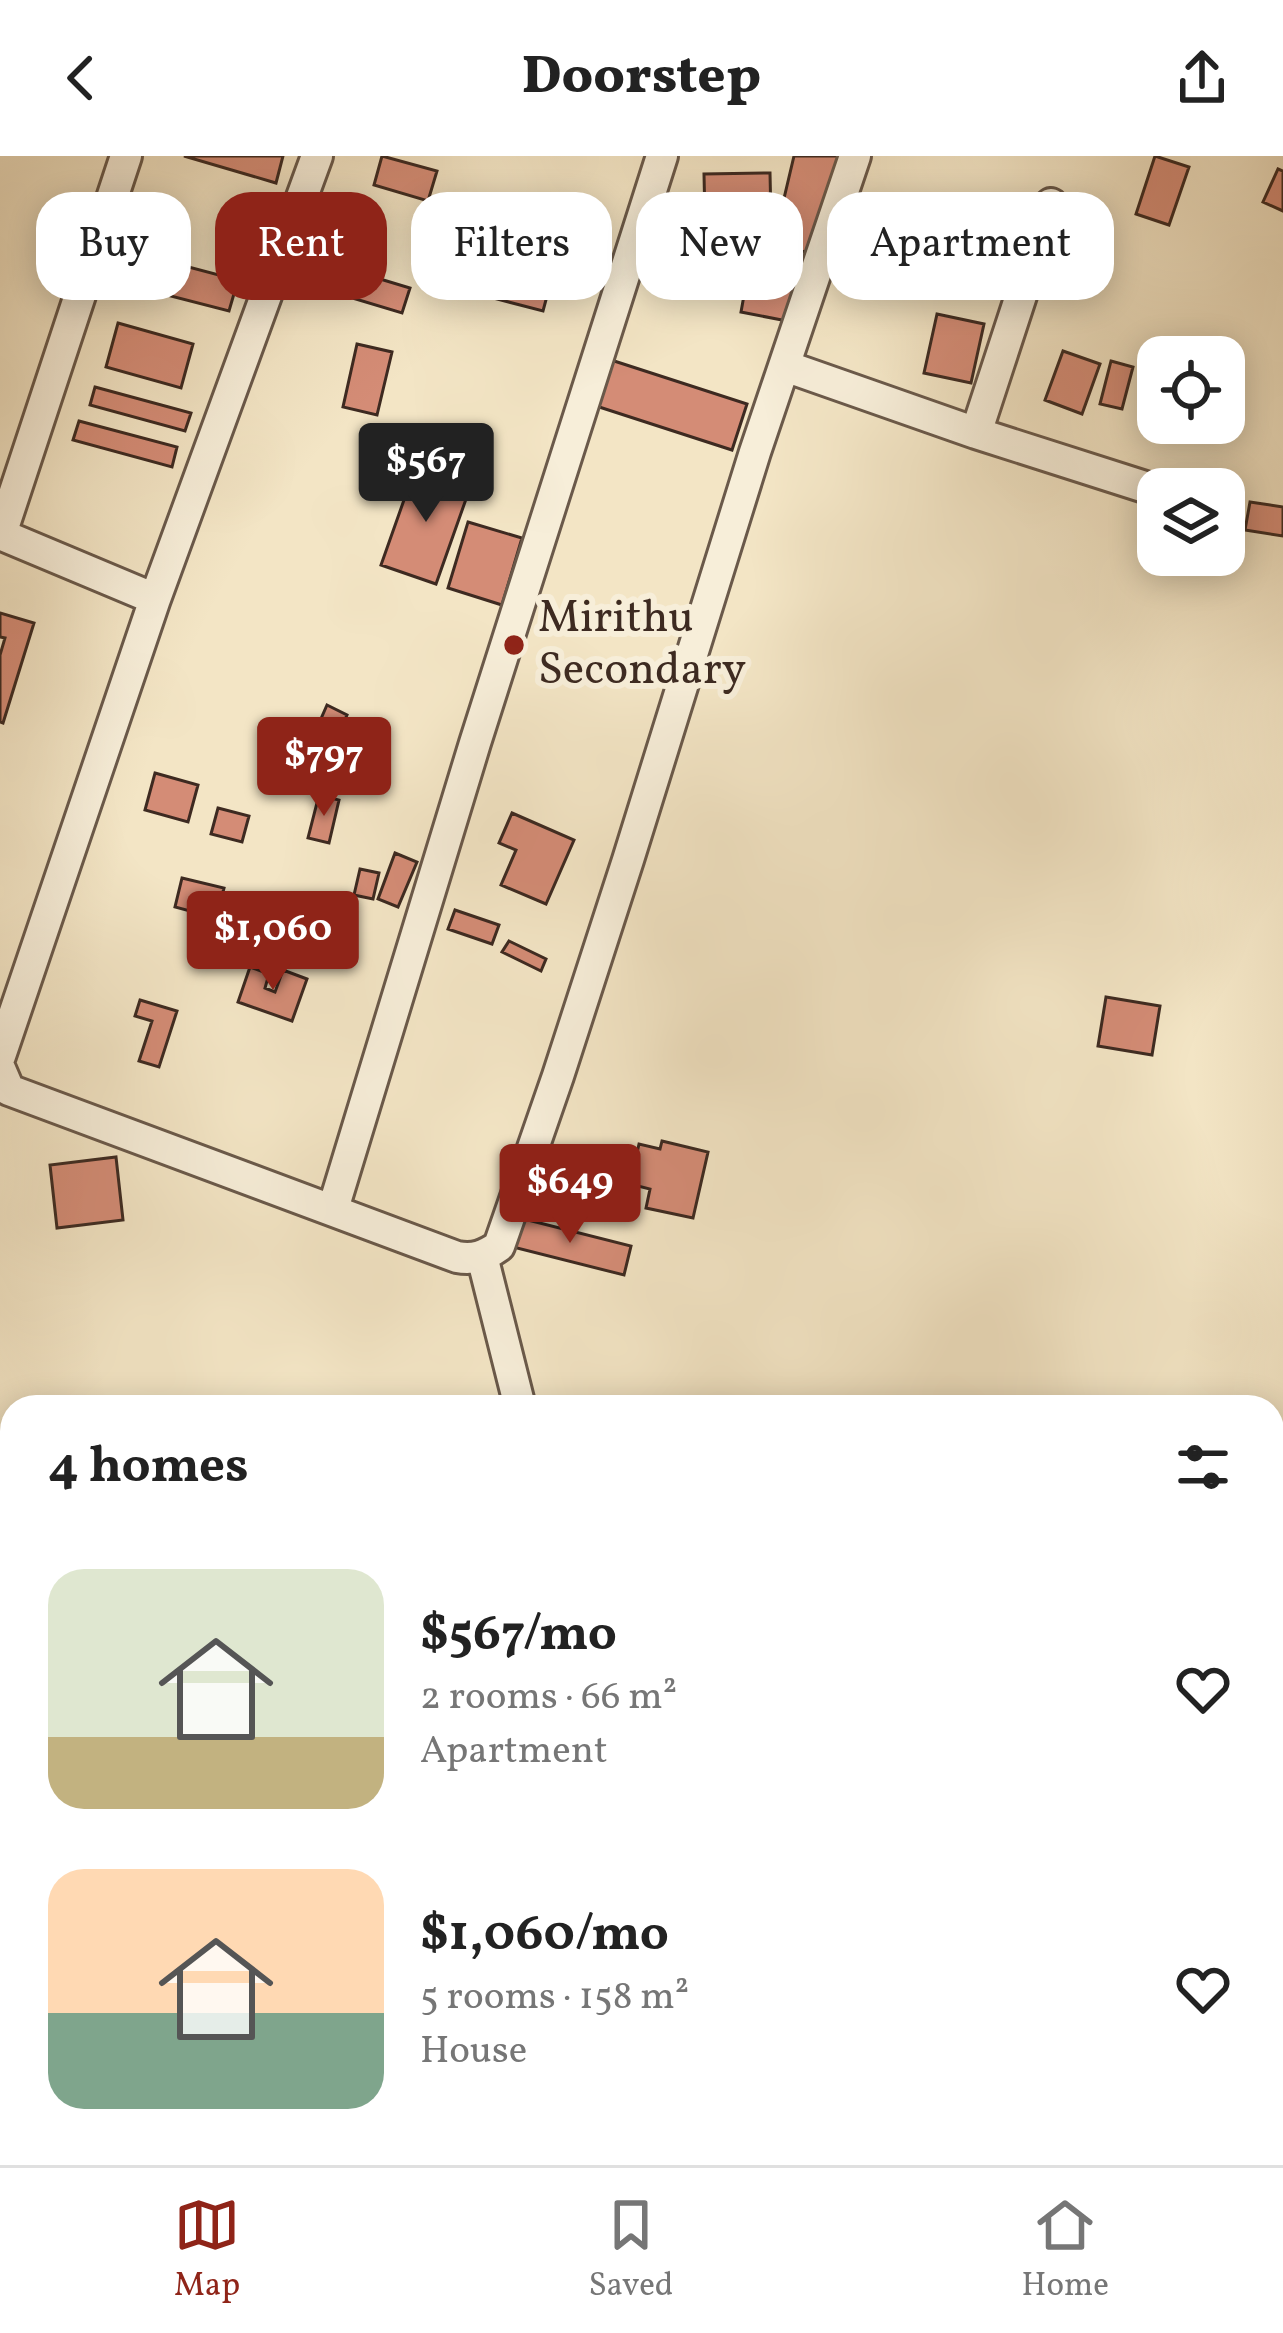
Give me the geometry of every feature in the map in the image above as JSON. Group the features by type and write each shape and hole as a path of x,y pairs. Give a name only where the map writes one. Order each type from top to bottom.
{"street":[{"path":"126,156 0,534 155,599"},
{"path":"0,1056 155,599 317,156"},
{"path":"333,1209 475,742 662,156"},
{"path":"0,1069 9,1090 457,1257 482,1256 499,1246 855,156"},
{"path":"976,433 1020,300"},
{"path":"785,366 1137,484"},
{"path":"482,1256 517,1395"}],"building":[{"path":"184,156 283,156 276,183"},
{"path":"382,156 437,171 431,192 411,192 411,196 374,185"},
{"path":"794,156 839,156 815,254 803,251 803,192 786,192"},
{"path":"1155,156 1189,167 1169,225 1136,214"},
{"path":"1278,169 1283,171 1283,211 1263,202"},
{"path":"770,173 770,192 704,192 704,174"},
{"path":"191,268 215,274 215,300 232,300 229,311 186,300 191,300"},
{"path":"387,281 410,288 402,313 359,300 387,300"},
{"path":"501,300 546,300 543,311"},
{"path":"743,300 791,300 787,321 741,312"},
{"path":"937,314 984,324 971,383 924,373"},
{"path":"118,323 193,344 181,388 106,367"},
{"path":"357,344 392,352 377,415 343,407"},
{"path":"1063,351 1100,364 1082,414 1045,400"},
{"path":"608,359 747,404 732,450 593,405"},
{"path":"1111,361 1133,367 1122,409 1100,404"},
{"path":"95,387 191,413 185,431 90,405"},
{"path":"79,421 177,447 172,467 73,440"},
{"path":"416,466 471,485 436,584 381,565"},
{"path":"1250,502 1283,507 1283,536 1245,530"},
{"path":"468,522 522,538 502,605 448,588"},
{"path":"0,613 34,623 3,723 0,655 5,638 0,637"},
{"path":"327,705 347,715 340,731 320,721"},
{"path":"155,773 198,785 188,822 145,810"},
{"path":"319,795 339,800 329,843 308,838"},
{"path":"218,808 249,816 242,842 211,834"},
{"path":"512,813 574,840 546,904 501,885 516,850 499,843"},
{"path":"395,853 417,862 398,907 378,899"},
{"path":"360,869 379,873 373,899 354,895"},
{"path":"182,878 224,888 212,933 190,928 194,912 175,907"},
{"path":"455,910 499,925 492,944 448,929"},
{"path":"509,941 546,959 541,971 502,952"},
{"path":"250,967 269,974 265,988 275,992 283,970 307,979 292,1021 238,1002"},
{"path":"1106,997 1160,1006 1152,1055 1098,1046"},
{"path":"140,1000 177,1011 159,1067 139,1061 152,1021 135,1016"},
{"path":"662,1141 708,1152 693,1218 646,1208 650,1189 630,1184 639,1144 660,1149"},
{"path":"116,1157 123,1220 57,1228 50,1165"},
{"path":"516,1217 631,1246 624,1275 509,1246"}],"place":[{"name":"Mirithu Secondary","path":"514,645"}]}
